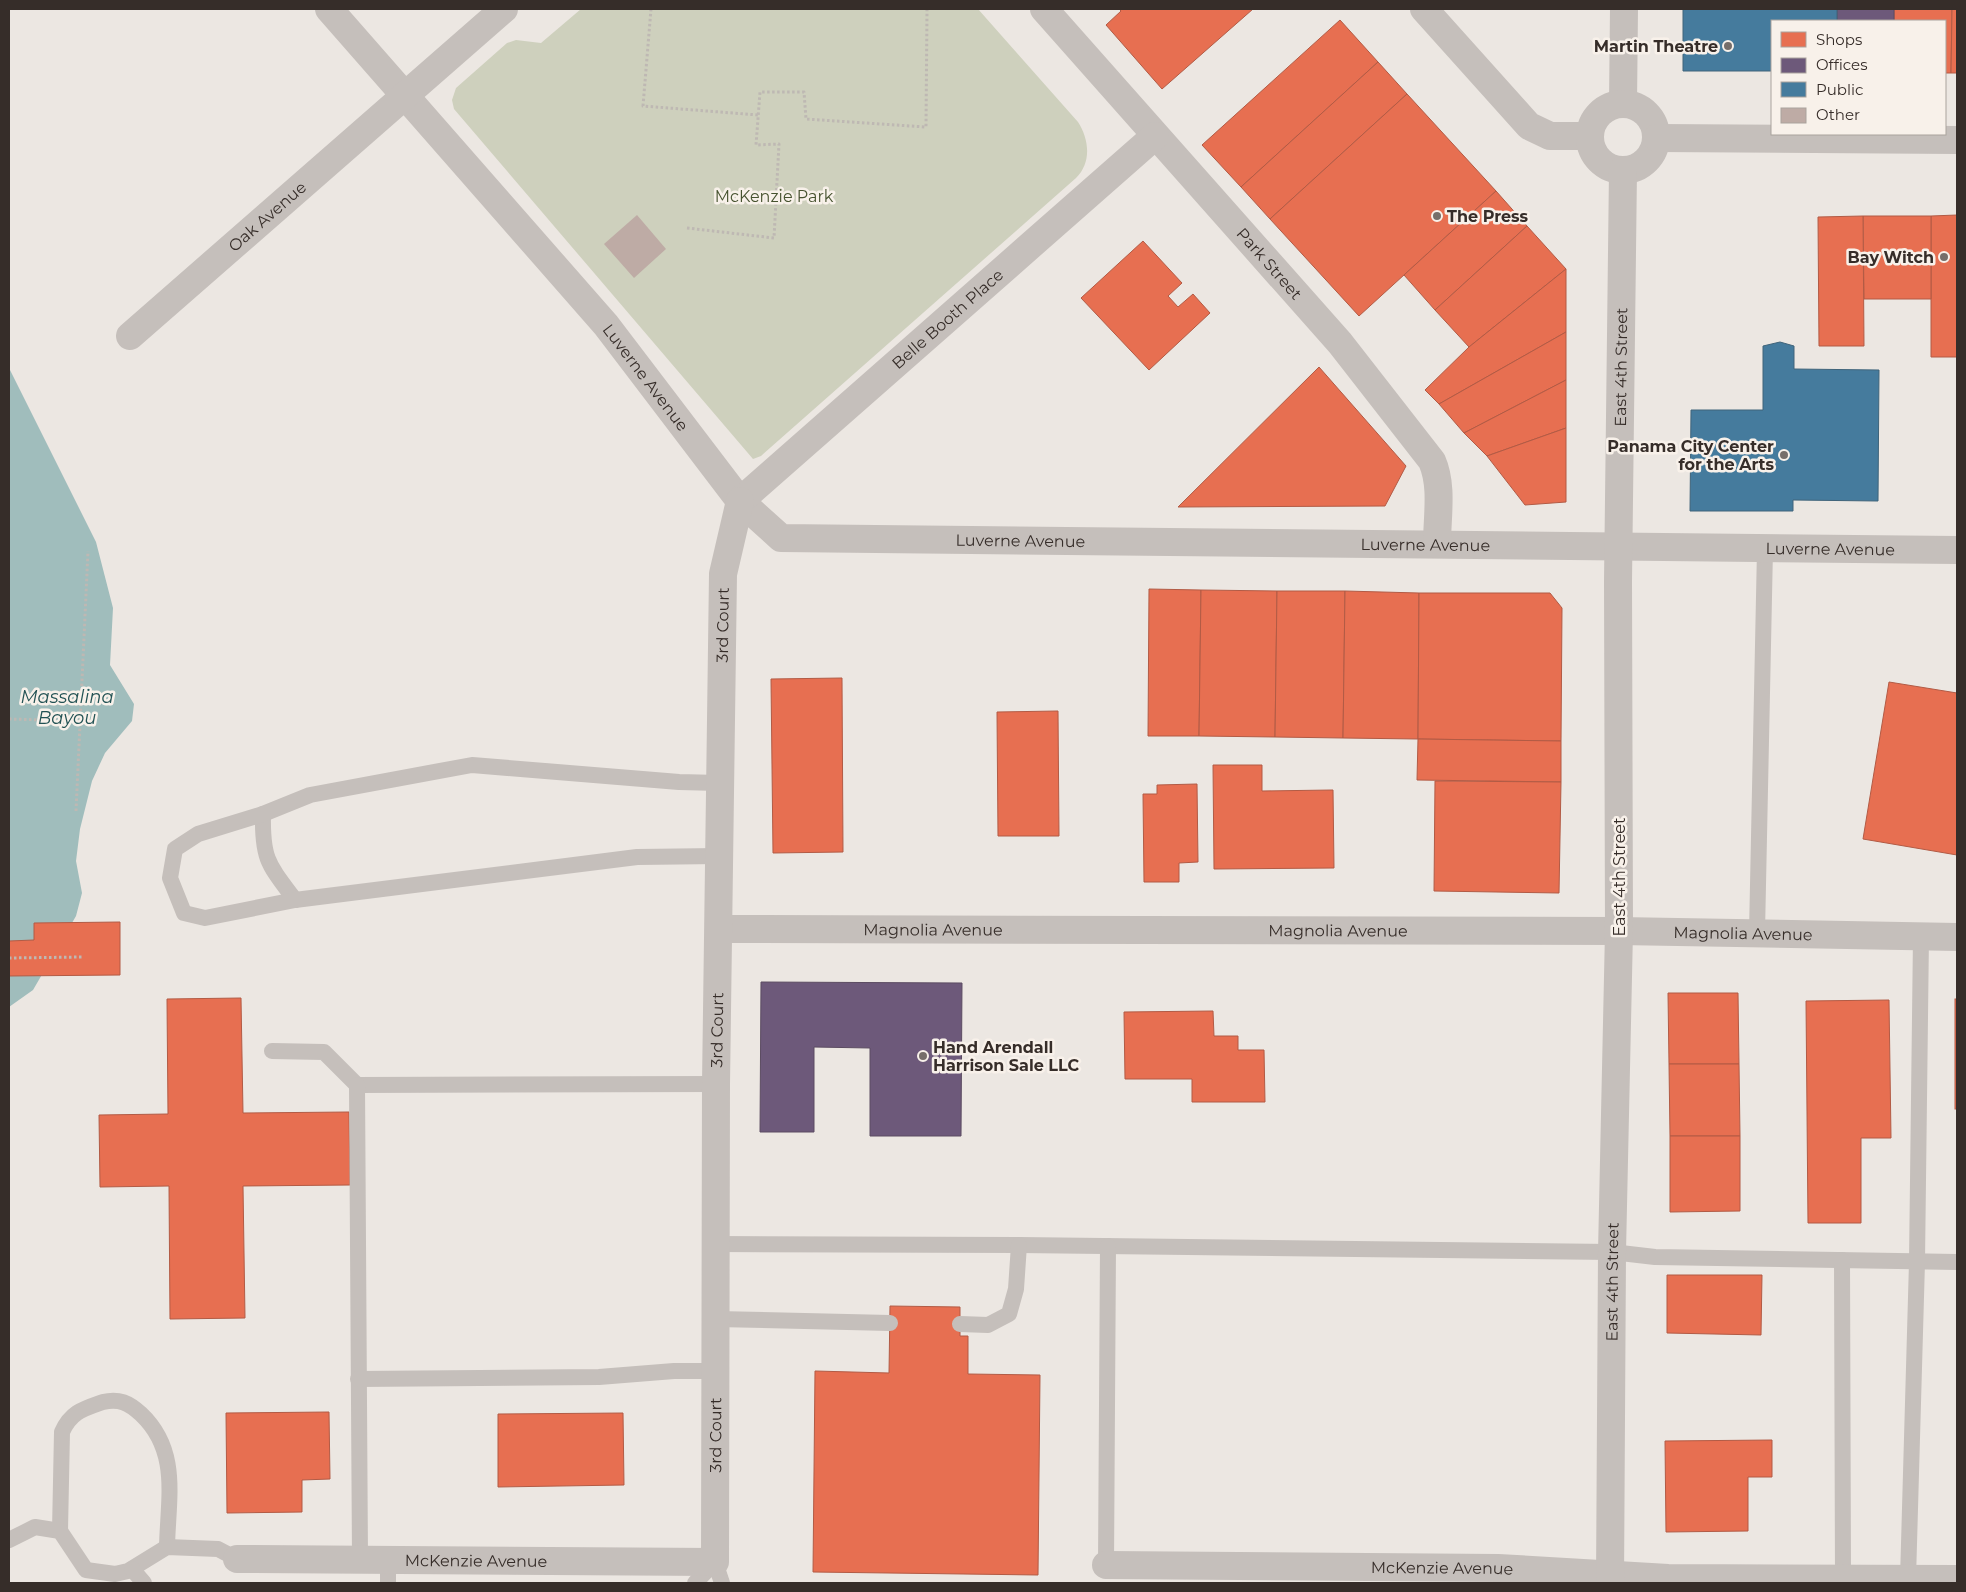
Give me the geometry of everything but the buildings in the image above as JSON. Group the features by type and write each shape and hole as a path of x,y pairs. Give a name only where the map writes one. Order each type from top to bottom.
{"street":[{"name":"Luverne Avenue","path":"329,9 606,325 740,501 781,538 1957,550"},
{"name":"Oak Avenue","path":"130,336 504,9"},
{"name":"Park Street","path":"1044,9 1340,343 1432,461 1438,482 1437,544"},
{"path":"1424,9 1529,126 1550,136 1590,136"},
{"path":"1623,104 1624,9"},
{"path":"1623,104 1634,106 1647,114 1655,127 1657,138 1648,159 1640,166 1623,170 1606,166 1598,158 1592,148 1590,136 1592,126 1604,110 1623,104"},
{"name":"Belle Booth Place","path":"740,501 1155,136"},
{"path":"1657,138 1957,140"},
{"name":"East 4th Street","path":"1610,1578 1612,1252 1619,931 1619,547 1623,170"},
{"name":"3rd Court","path":"718,1572 716,1084 723,574 740,501"},
{"name":"Magnolia Avenue","path":"719,930 1619,931 1957,937"},
{"name":"McKenzie Avenue","path":"237,1560 360,1560 388,1572 718,1572"},
{"name":"McKenzie Avenue","path":"1106,1565 1498,1568 1610,1578 1957,1580"}],"lane":[{"path":"1757,934 1764,549"},
{"path":"719,783 679,782 472,765 310,795 263,814 198,834 175,849 170,878 184,913 205,918 295,900 637,857 719,856"},
{"path":"263,814 262,843 270,866 295,900"},
{"path":"1908,1579 1918,1262 1921,936"},
{"path":"272,1051 324,1052 357,1085 360,1560"},
{"path":"357,1085 716,1084"},
{"path":"716,1244 1019,1245 1612,1252 1655,1257 1957,1262"},
{"path":"960,1324 988,1325 1009,1314 1016,1288 1019,1245"},
{"path":"1106,1565 1108,1246"},
{"path":"1842,1260 1843,1579"},
{"path":"716,1319 890,1323"},
{"path":"358,1379 599,1377 674,1371 716,1371"},
{"path":"167,1547 170,1466 163,1444 150,1423 130,1403 111,1400 84,1408 68,1419 62,1432 60,1531 86,1570 115,1574 132,1569 167,1547 218,1549 237,1560"},
{"path":"9,1540 35,1526 60,1531"},
{"path":"132,1569 144,1583"},
{"path":"695,1583 718,1572"}],"path":[{"path":"651,9 643,106 758,115"},
{"path":"687,228 774,238 779,144 756,145 760,92 804,92 806,119 926,127 927,9"},
{"path":"76,811 88,551"},
{"path":"9,719 81,721"},
{"path":"9,958 83,957"}],"green space":[{"name":"McKenzie Park","path":"581,9 978,9 1078,122 1085,136 1087,158 1085,165 1076,178 761,456 753,459 454,109 452,100 456,88 507,43 516,40 541,43"}],"water":[{"name":"Massalina Bayou","path":"9,368 96,542 113,608 110,665 134,704 132,721 105,753 92,781 80,829 76,861 82,893 76,916 33,990 9,1007"}],"place":[{"name":"Martin Theatre","path":"1728,46"},
{"name":"The Press","path":"1437,216"},
{"name":"Bay Witch","path":"1944,257"},
{"name":"Panama City Center for the Arts","path":"1784,455"},
{"name":"Hand Arendall Harrison Sale LLC","path":"923,1056"}]}
